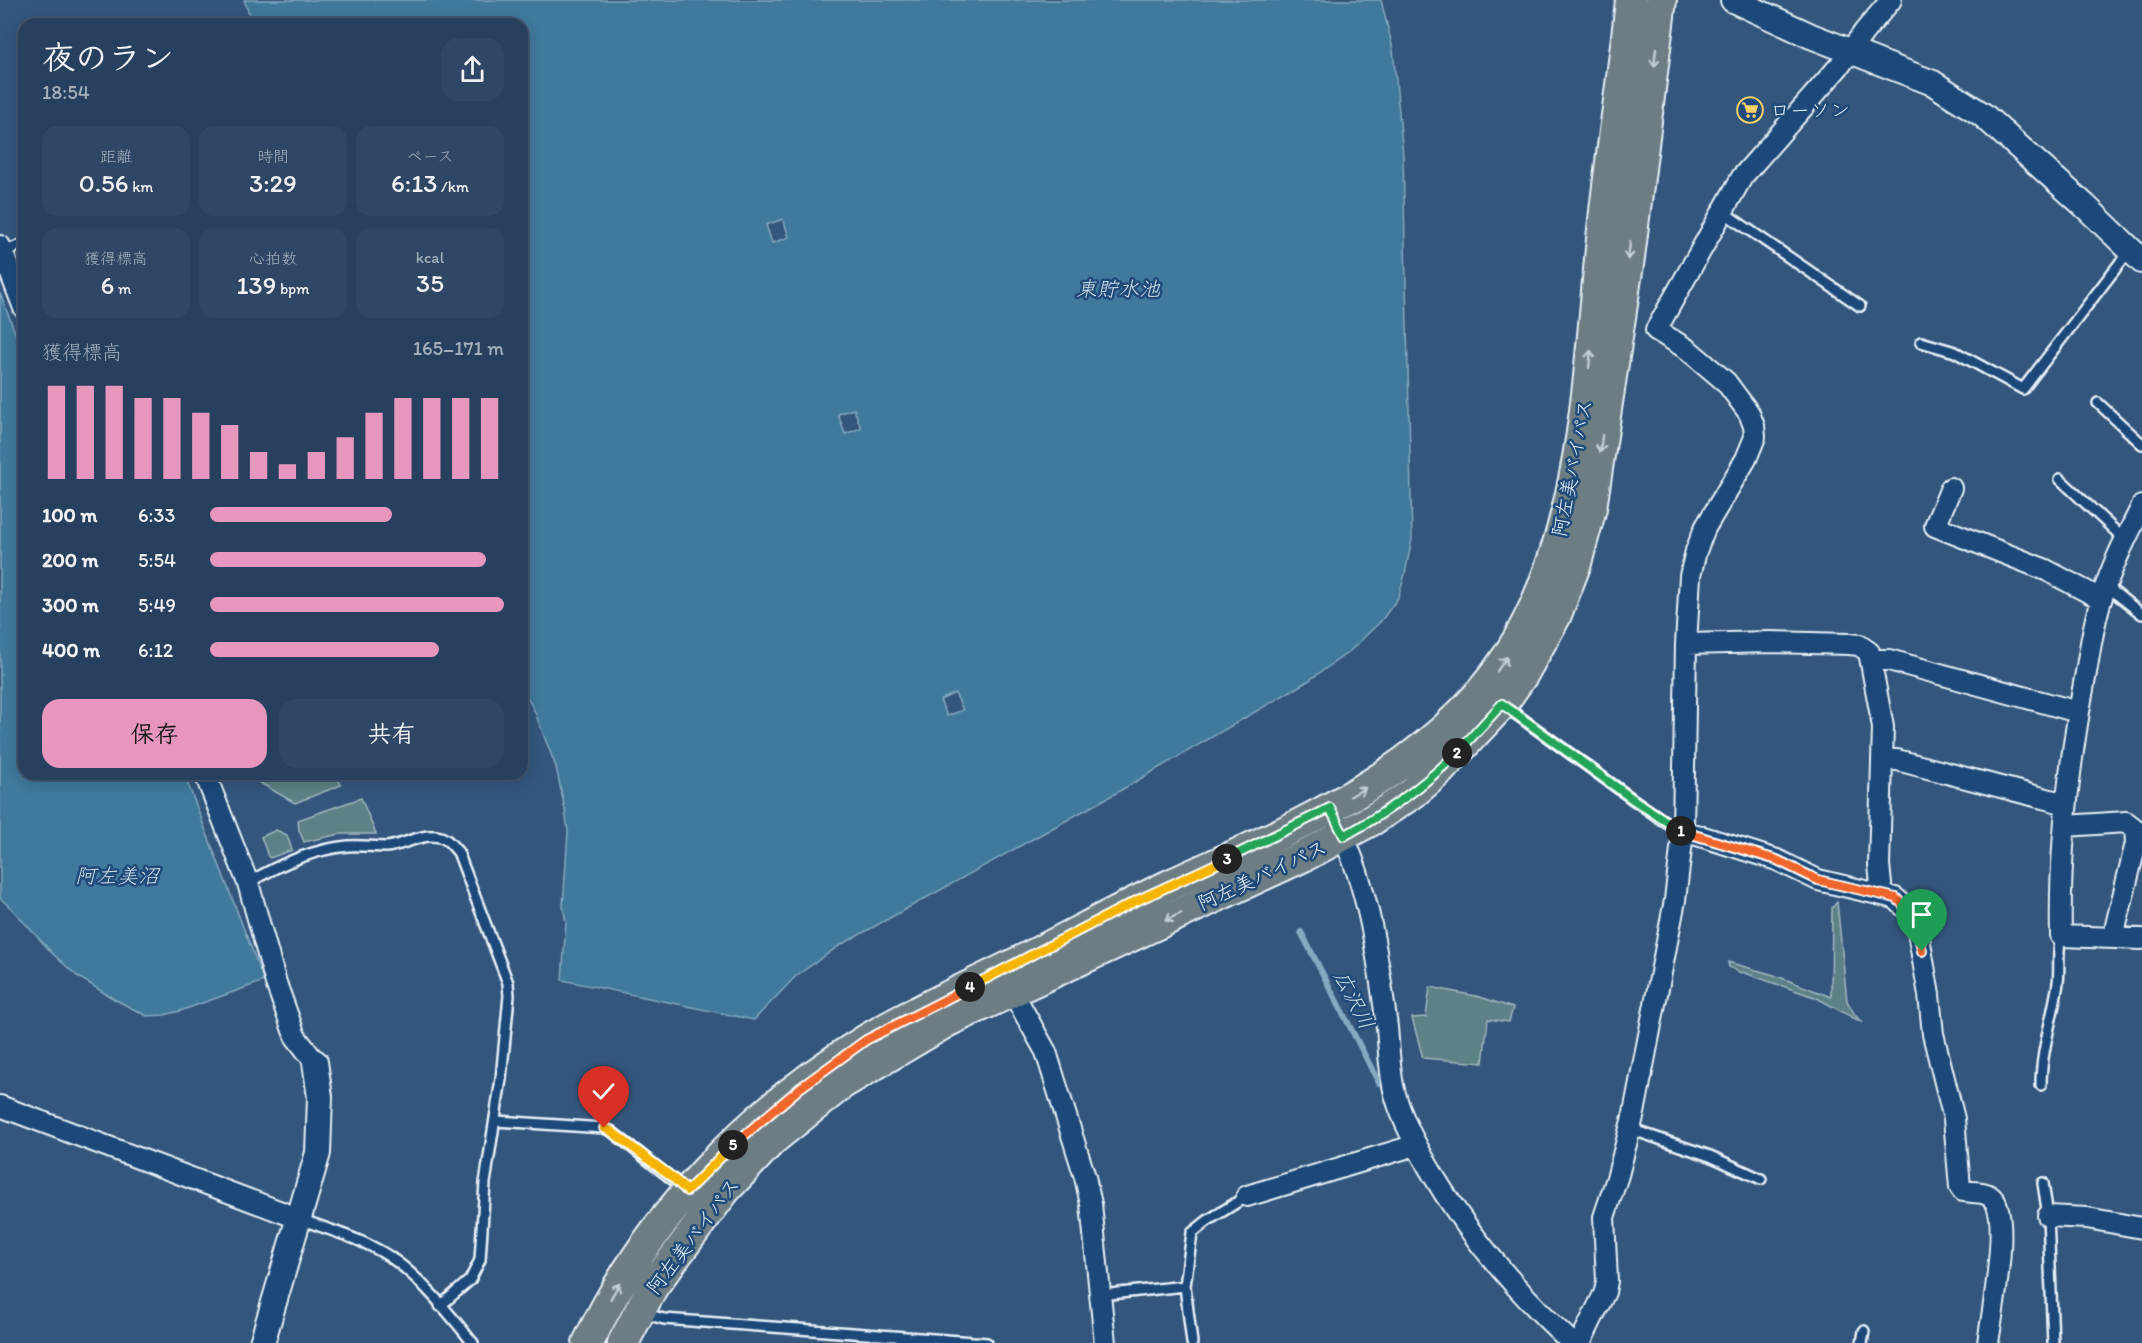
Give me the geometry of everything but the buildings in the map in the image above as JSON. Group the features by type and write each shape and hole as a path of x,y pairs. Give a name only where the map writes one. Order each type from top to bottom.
{"main road":[{"name":"阿左美バイパス","path":"588,1343 626,1273 654,1231 687,1191 715,1162 800,1088 866,1040 1136,901 1330,808 1398,767 1433,740 1459,716 1501,666 1540,597 1559,541 1571,495 1590,366 1602,233 1631,0"},
{"name":"阿左美バイパス","path":"622,1343 653,1286 724,1190 793,1122 843,1083 946,1022 1344,836 1422,786 1469,741 1502,704 1523,674 1555,617 1576,563 1591,508 1629,258 1661,0"}],"street":[{"path":"1733,0 1850,52 1933,83 1983,115 2138,254"},
{"path":"1330,808 1355,863 1374,941 1394,1093 1416,1145 1443,1192 1495,1264 1572,1342 1605,1292 1608,1270 1603,1230 1604,1217 1630,1129 1673,918 1683,832 1686,644 1690,576 1705,528 1746,459 1755,437 1749,413 1726,382 1687,348 1656,330 1742,177 1850,52 1891,0"},
{"path":"1,249 18,293"},
{"path":"1951,488 1935,526 2103,592"},
{"path":"2142,506 2103,592 2078,712 2066,804 2060,898 2061,936 2142,939"},
{"path":"1686,644 1771,642 1859,645 1869,652 1883,719 1879,865 1882,894"},
{"path":"1872,660 1888,660 2078,712"},
{"path":"1883,760 1897,760 2066,804"},
{"path":"207,780 248,883 276,983 295,1036 315,1062 320,1097 318,1153 262,1343"},
{"path":"2065,826 2126,822 2135,829 2136,843 2116,925 2115,938"},
{"path":"1683,832 1777,860 1818,880 1896,898 1905,905 1915,919 1929,995 1933,1034 1954,1119 1960,1187 1963,1191 1981,1192 1989,1196 1998,1207 2001,1227 1995,1298 1988,1343"},
{"path":"1012,991 1046,1053 1076,1145 1091,1204 1105,1343"},
{"path":"0,1106 300,1219"},
{"path":"1247,1196 1416,1145"},
{"path":"2048,1216 2087,1218 2142,1228"}],"lane":[{"path":"1723,212 1860,306"},
{"path":"1,249 18,245"},
{"path":"1921,342 1955,352 2023,389 2138,254"},
{"path":"2098,403 2142,444"},
{"path":"2060,479 2125,540"},
{"path":"2103,592 2142,614"},
{"path":"1502,704 1650,812 1683,832"},
{"path":"248,883 270,870 331,849 350,846 397,845 423,837 446,840 458,852 509,988 505,1048 485,1183 480,1260 470,1280 441,1305"},
{"path":"2041,1085 2042,1057 2058,981 2061,936"},
{"path":"496,1121 604,1128 673,1178 687,1191"},
{"path":"1630,1129 1710,1156 1761,1179"},
{"path":"2043,1183 2048,1216 2053,1343"},
{"path":"1191,1343 1185,1286 1192,1233 1247,1196"},
{"path":"300,1219 382,1252 409,1272 473,1343"},
{"path":"1101,1295 1185,1286"},
{"path":"641,1308 653,1316 664,1319 987,1343"},
{"path":"1862,1343 1864,1331"}],"green space":[{"path":"259,780 339,780 341,785 295,803 260,783"},
{"path":"361,798 376,834 340,834 304,842 298,820"},
{"path":"276,830 287,835 292,850 270,858 261,837"},
{"path":"1837,902 1847,1001 1863,1023 1817,998 1729,967 1728,962 1774,975 1831,997 1832,908"},
{"path":"1430,987 1480,997 1513,1008 1509,1022 1488,1019 1483,1063 1423,1058 1412,1018 1426,1017"}],"water":[{"name":"東貯水池","path":"244,0 1381,0 1393,49 1403,155 1412,539 1398,598 1381,621 1350,651 1308,681 1116,793 839,946 796,976 754,1020 562,980 566,922 563,906 568,831 556,767 528,699 528,18 251,18","holes":["783,219 789,237 772,243 766,225","854,409 861,428 845,434 838,414","955,693 963,710 947,716 940,700"]},
{"name":"阿左美沼","path":"0,293 18,340 18,780 186,780 264,981 180,1011 147,1016 77,976 0,898"}],"waterway":[{"name":"広沢川","path":"1301,932 1379,1083"}],"place":[{"name":"ローソン","path":"1750,110"}],"route":[{"path":"604,1128 673,1178 687,1191 741,1137 768,1114 866,1040 1136,901 1330,808 1344,836 1413,793 1469,741 1502,704 1674,828 1777,860 1818,880 1896,898 1905,905 1915,919 1922,951"}]}
